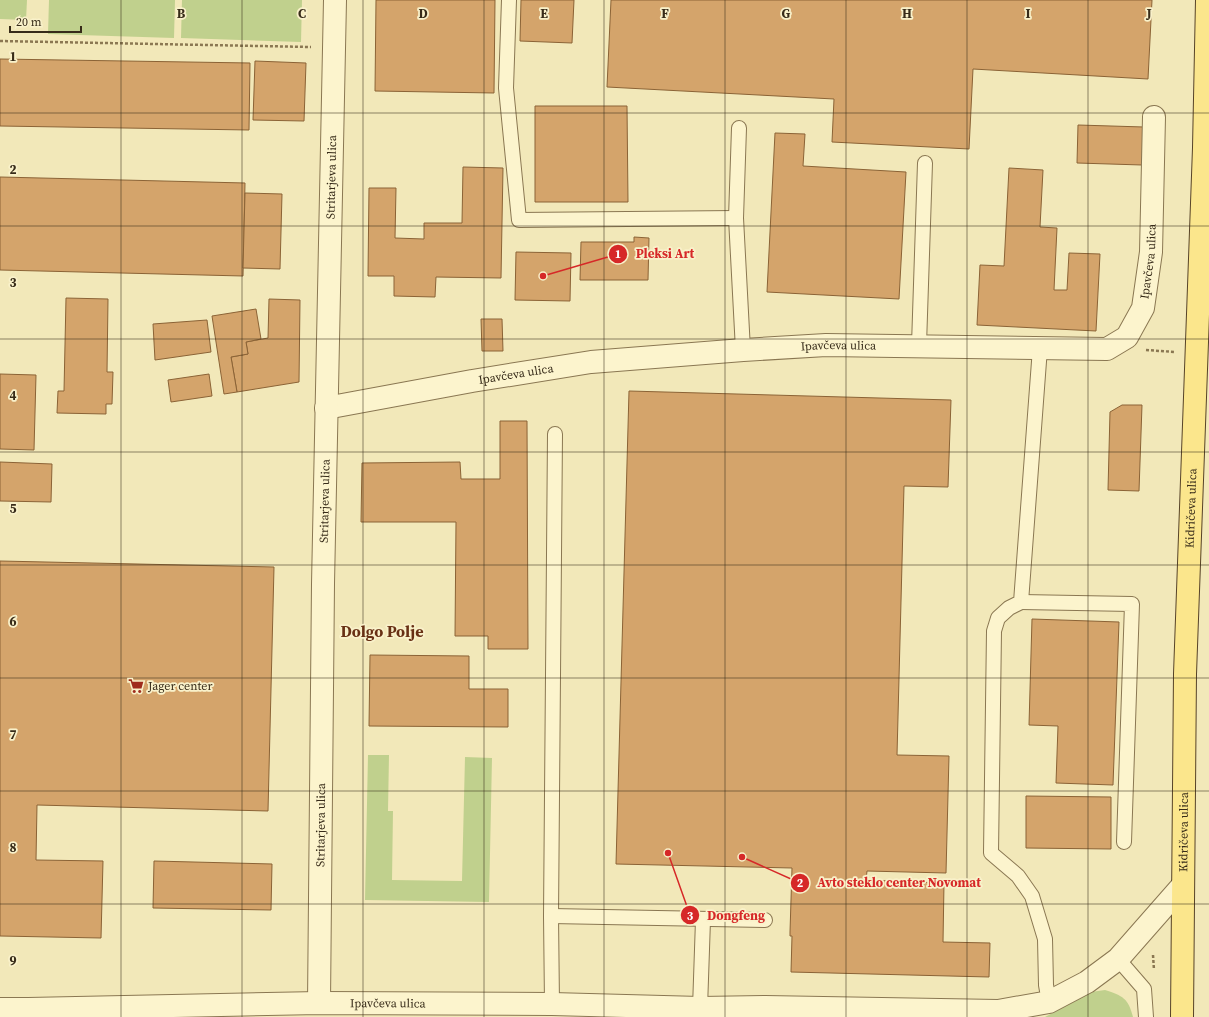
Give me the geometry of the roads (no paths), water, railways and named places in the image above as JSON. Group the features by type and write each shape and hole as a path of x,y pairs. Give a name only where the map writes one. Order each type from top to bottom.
{"main road":[{"name":"Kidričeva ulica","path":"1182,1017 1185,674 1204,148 1207,0"}],"street":[{"name":"Stritarjeva ulica","path":"319,1003 323,576 335,0"},
{"name":"Ipavčeva ulica","path":"326,408 472,381 591,362 743,350 826,345 1107,349 1127,336 1143,308 1151,252 1154,117"},
{"name":"Ipavčeva ulica","path":"0,1008 28,1013 319,1003 552,1004 700,1008 766,1012 998,1010 1049,1002 1087,982 1118,959 1183,885"}],"lane":[{"path":"509,0 506,88 519,220 736,218"},
{"path":"739,128 736,218 743,350"},
{"path":"919,346 925,163"},
{"path":"1021,602 1040,348"},
{"path":"552,1004 551,916 555,434"},
{"path":"1049,1002 1046,985 1045,939 1032,896 1018,876 991,853 994,631 998,618 1009,608 1021,602 1132,604 1124,842"},
{"path":"551,916 765,920"},
{"path":"700,1008 703,920"},
{"path":"1118,959 1144,989 1146,1017"}],"place":[{"name":"Pleksi Art","path":"543,276"},
{"name":"Jager center","path":"136,686"},
{"name":"Dongfeng","path":"668,853"},
{"name":"Avto steklo center Novomat","path":"742,857"}],"district":[{"name":"Dolgo Polje","path":"382,631"}]}
